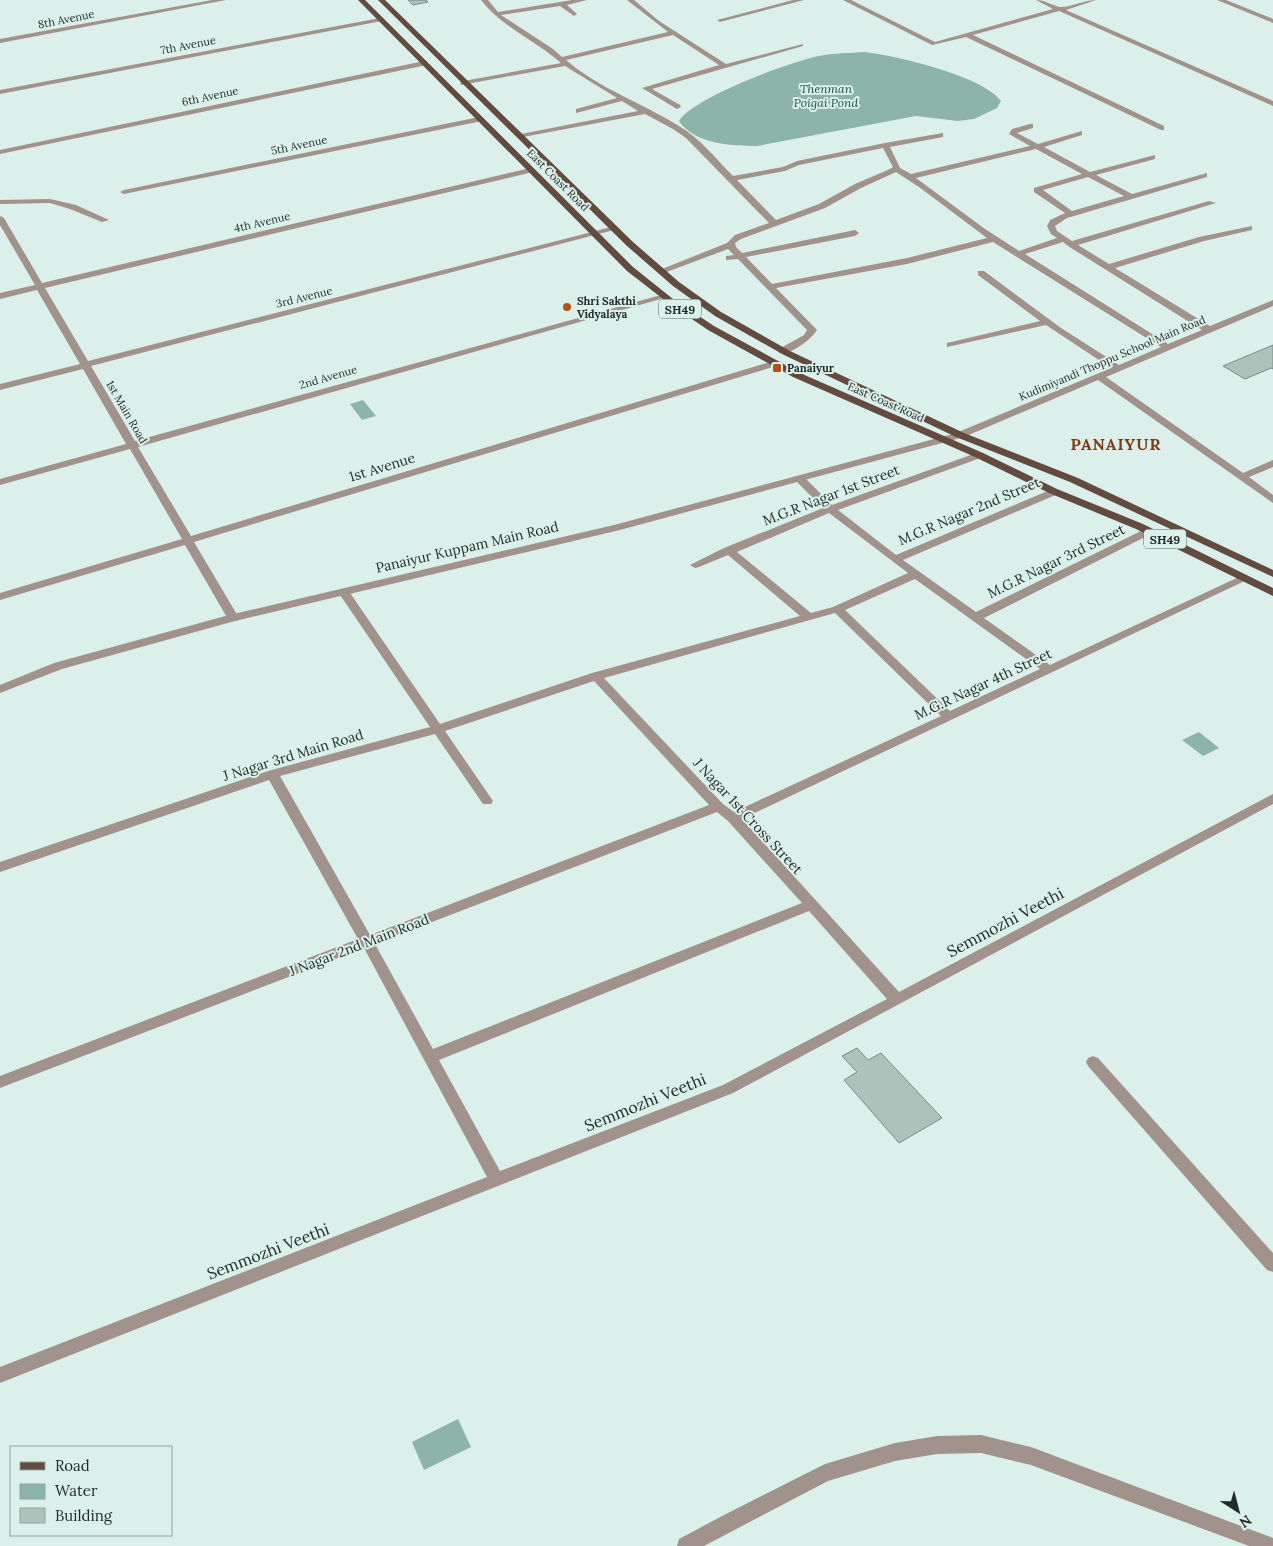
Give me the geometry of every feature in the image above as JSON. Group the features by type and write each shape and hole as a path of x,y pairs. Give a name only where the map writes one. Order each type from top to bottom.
{"main road":[{"name":"East Coast Road","path":"361,0 630,268 664,297 716,333 773,364 943,441 979,455 1054,492 1120,517 1245,578 1273,594"},
{"name":"East Coast Road","path":"381,0 614,229 661,272 718,314 782,351 960,435 1074,480 1273,574"},
{"path":"436,75 453,72"}],"street":[{"name":"8th Avenue","path":"0,41 223,0"},
{"path":"484,0 496,14 563,61 622,99 670,124 688,136 774,223"},
{"path":"496,14 584,0"},
{"path":"630,0 725,66"},
{"path":"720,20 801,0"},
{"path":"846,0 934,44 1093,0"},
{"path":"1039,0 1273,104"},
{"path":"1220,0 1273,21"},
{"path":"562,4 574,14"},
{"name":"7th Avenue","path":"0,92 380,20"},
{"path":"464,83 675,33"},
{"path":"967,35 1161,128"},
{"path":"668,109 677,107 646,88 801,45"},
{"name":"6th Avenue","path":"0,152 424,63"},
{"path":"579,111 622,99"},
{"path":"521,136 658,112"},
{"name":"5th Avenue","path":"124,192 479,119"},
{"path":"1030,126 1015,131 1013,134 1130,196"},
{"path":"910,177 1036,147 1079,133"},
{"path":"730,179 786,169 797,163 940,135"},
{"path":"884,145 896,164 896,169"},
{"path":"1071,214 1038,190 1046,186 1152,157"},
{"path":"896,169 910,177 994,239 1167,347"},
{"path":"661,272 730,245 738,237 822,206 896,169"},
{"name":"4th Avenue","path":"0,296 530,170"},
{"path":"1204,175 1071,214 1053,222 1051,226 1054,232 1067,242 1109,266 1209,330"},
{"path":"1017,254 1212,203"},
{"name":"1st Main Road","path":"1,221 233,618"},
{"path":"1109,266 1194,241 1249,228"},
{"name":"3rd Avenue","path":"0,386 614,229"},
{"path":"729,258 855,233"},
{"path":"770,287 907,261 994,239"},
{"path":"730,245 812,330 808,337 782,351"},
{"path":"981,272 1047,322 1118,368"},
{"name":"2nd Avenue","path":"0,482 664,297"},
{"name":"Kudimiyandi Thoppu School Main Road","path":"943,441 1273,304"},
{"path":"950,345 1047,322"},
{"name":"1st Avenue","path":"0,597 773,364"},
{"path":"1098,376 1273,500"},
{"name":"Panaiyur Kuppam Main Road","path":"0,689 58,666 233,618 616,528 943,441"},
{"name":"M.G.R Nagar 1st Street","path":"694,565 830,509 979,455"},
{"path":"1242,477 1273,463"},
{"path":"800,479 830,509 894,559 1048,670"},
{"name":"M.G.R Nagar 2nd Street","path":"894,559 1054,492"},
{"name":"M.G.R Nagar 3rd Street","path":"976,617 1149,531"},
{"path":"728,550 809,617"},
{"name":"J Nagar 3rd Main Road","path":"0,867 272,774 438,729 596,676 836,609 916,574"},
{"name":"M.G.R Nagar 4th Street","path":"733,818 1245,578"},
{"path":"344,592 486,801"},
{"path":"836,609 949,717"},
{"name":"J Nagar 1st Cross Street","path":"596,676 718,807 733,818 897,1000"},
{"path":"272,774 367,942 497,1180"},
{"name":"Semmozhi Veethi","path":"0,1375 728,1088 897,1000 1273,798"},
{"name":"J Nagar 2nd Main Road","path":"0,1082 718,807"},
{"path":"430,1057 810,905"},
{"path":"1092,1062 1273,1265"},
{"path":"686,1546 730,1521 825,1473 895,1452 937,1445 981,1444 1031,1456 1271,1546"}],"lane":[{"path":"0,202 50,201 74,207 105,220"}],"water":[{"name":"Thenman Poigai Pond","path":"865,52 917,63 958,76 977,83 1001,101 997,108 974,119 958,121 916,116 757,146 725,144 704,139 694,135 679,121 688,112 722,91 765,73 819,56"},
{"path":"363,400 376,416 362,420 350,404"},
{"path":"1199,732 1219,748 1203,756 1182,740"},
{"path":"458,1419 471,1447 424,1470 412,1442"}],"building":[{"path":"408,0 426,0 428,2 413,5"},
{"path":"1273,345 1273,369 1271,368 1245,379 1223,366"},
{"path":"857,1048 868,1060 881,1053 942,1118 899,1143 844,1080 857,1072 842,1056"}],"place":[{"name":"Shri Sakthi Vidyalaya","path":"567,307"},
{"name":"Panaiyur","path":"777,368"}],"district":[{"name":"PANAIYUR","path":"1116,444"}]}
